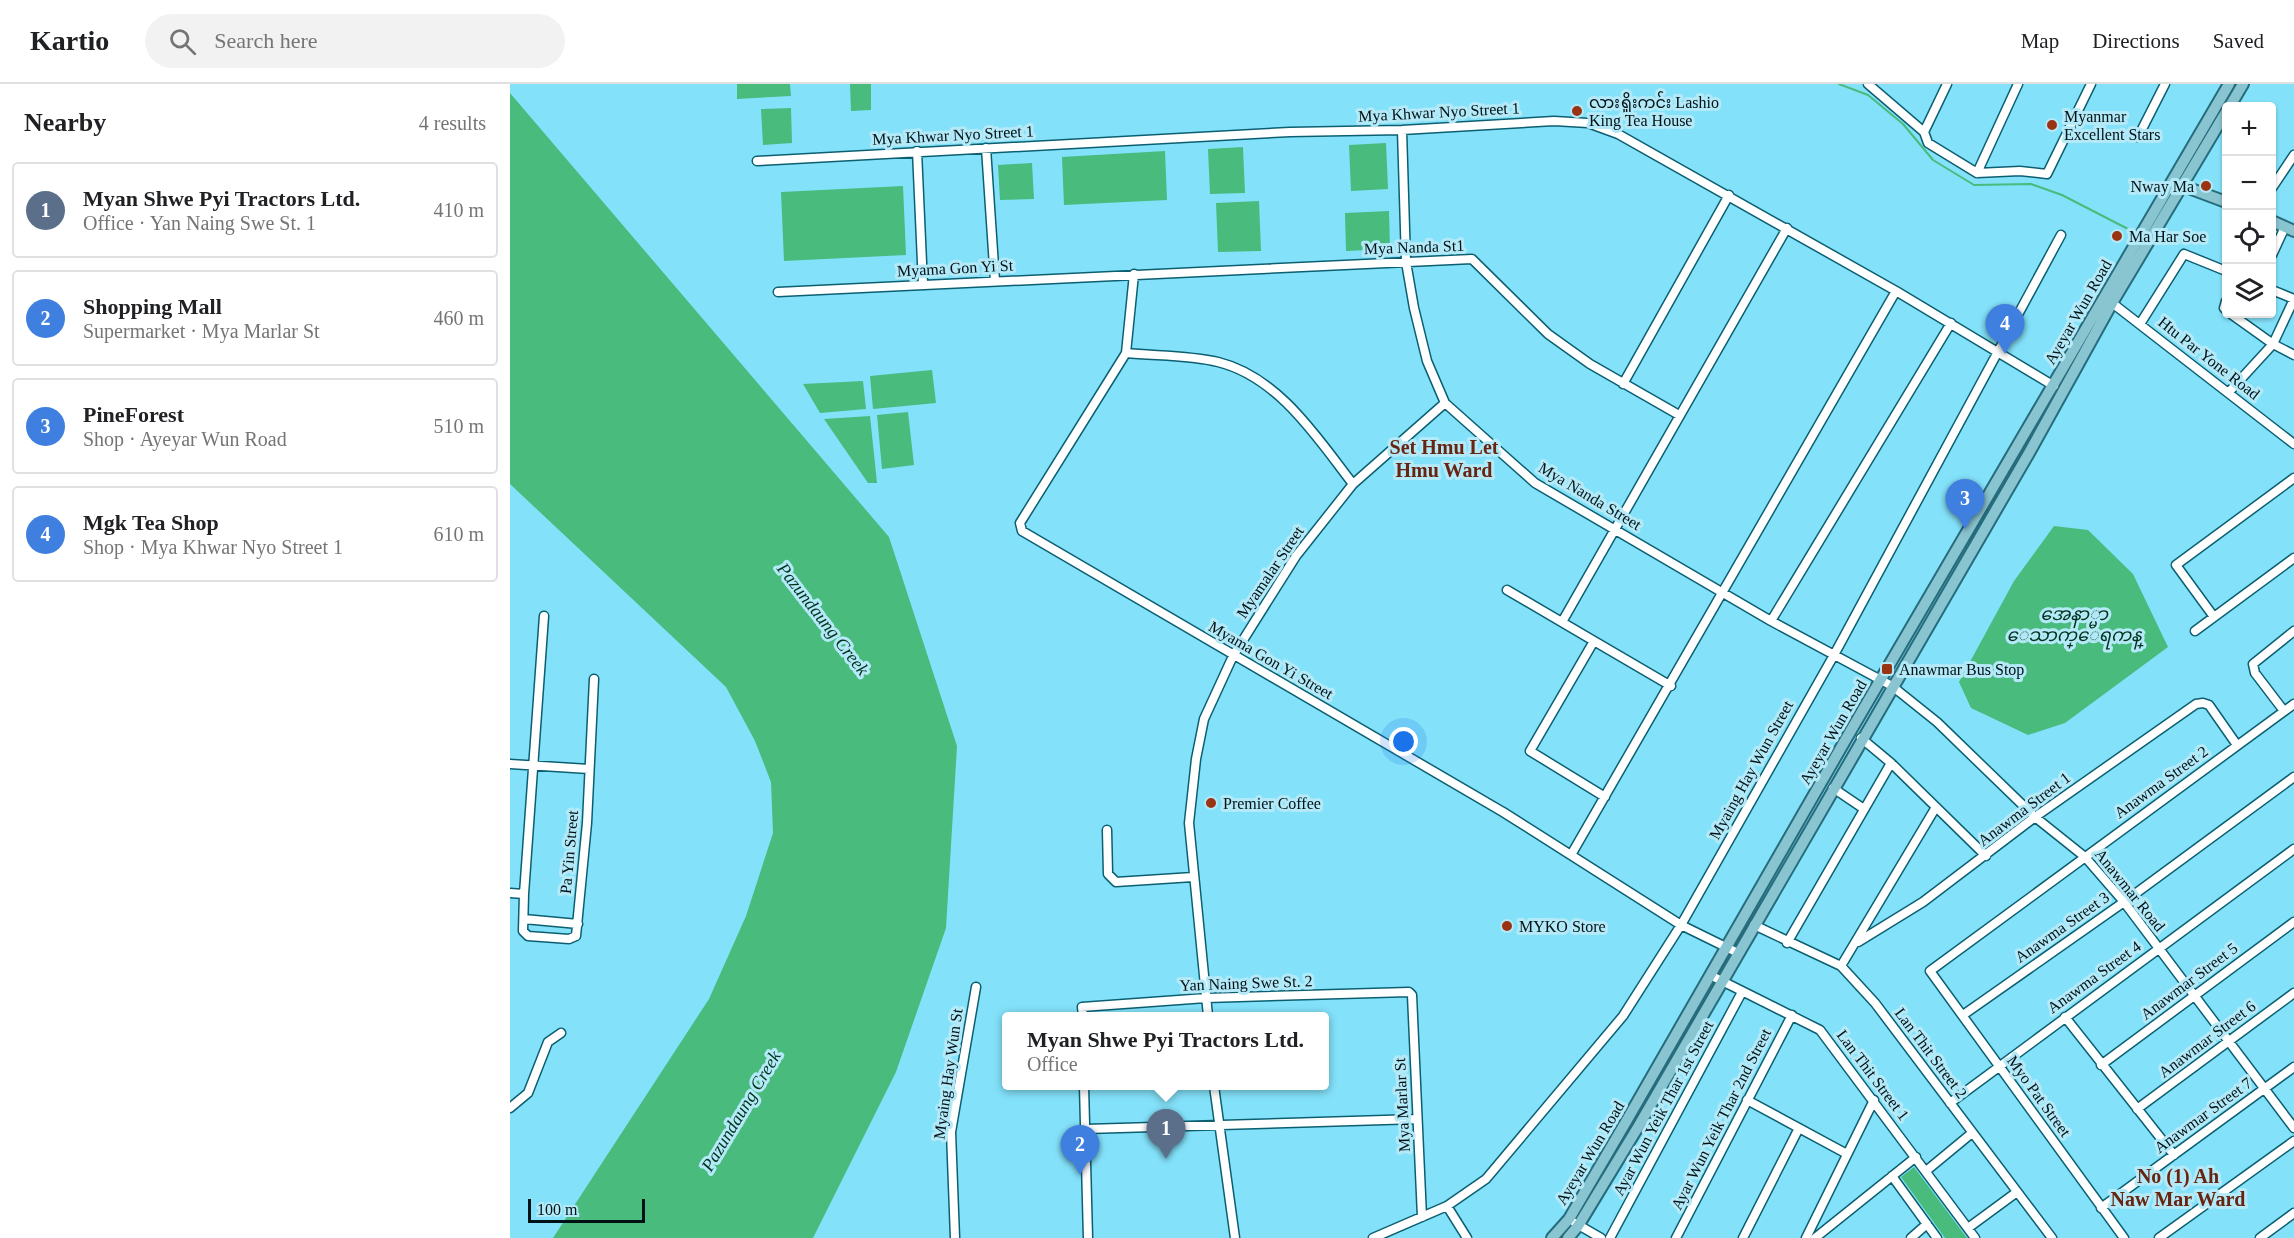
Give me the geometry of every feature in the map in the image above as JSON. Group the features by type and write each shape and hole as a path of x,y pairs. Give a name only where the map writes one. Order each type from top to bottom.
{"main road":[{"name":"Ayeyar Wun Road","path":"1568,1238 1578,1226 1892,686 2172,182 2229,84"},
{"path":"2232,102 2243,84"},
{"name":"Ayeyar Wun Road","path":"2108,300 2183,186 2222,119"},
{"path":"2172,182 2222,201"},
{"name":"Ayeyar Wun Road","path":"1552,1238 1569,1219 1881,680 2058,388"}],"street":[{"path":"1924,132 1947,84"},
{"path":"1977,173 2018,84"},
{"path":"1870,85 1924,132 1928,143 1977,173 2020,171 2047,174 2091,84"},
{"path":"2138,137 2165,84"},
{"name":"Mya Khwar Nyo Street 1","path":"757,161 1290,132 1402,130 1554,121 1588,123 1618,134 1788,228 2058,388"},
{"name":"Mya Nanda Street","path":"1402,130 1406,262 1427,361 1445,403 1535,483 1772,621 1881,680"},
{"path":"986,148 995,281"},
{"path":"917,151 923,285"},
{"path":"2276,181 2293,158"},
{"path":"1623,384 1729,195"},
{"path":"1562,622 1788,228"},
{"path":"2276,248 2289,229"},
{"name":"Myaing Hay Wun Street","path":"1373,1238 1447,1206 1486,1179 1584,1066 1623,1016 1681,925 1834,655 2061,235"},
{"path":"2140,324 2184,254 2222,269"},
{"name":"Mya Nanda St1","path":"1134,274 1472,259 1548,334 1623,384 1679,415"},
{"path":"1134,274 1126,353 1219,362 1252,377 1287,403 1353,484"},
{"name":"Myama Gon Yi St","path":"778,292 1134,274"},
{"path":"1571,855 1671,686 1896,291"},
{"path":"2229,392 2273,344 2294,299 2276,292"},
{"name":"Htu Par Yone Road","path":"2108,300 2294,444"},
{"path":"2237,318 2273,344 2294,355"},
{"path":"1772,621 1951,323"},
{"name":"Myama Gon Yi Street","path":"1126,353 1020,523 1022,531 1503,812 1681,925 1737,954"},
{"name":"Myamalar Street","path":"1207,1012 1189,823 1196,759 1204,719 1233,656 1296,556 1353,484 1445,403"},
{"path":"2214,617 2176,565 2294,478"},
{"path":"2195,631 2294,558"},
{"path":"1507,590 1671,686"},
{"path":"544,616 524,920 578,924"},
{"path":"2284,711 2255,673 2254,661 2294,631"},
{"path":"1594,641 1530,751 1605,797"},
{"name":"Pa Yin Street","path":"524,920 525,935 569,939 576,936 594,679"},
{"name":"Anawmar Road","path":"1881,680 1892,686 1937,722 2035,817 2085,856 2124,902 2294,1128"},
{"name":"Anawma Street 1","path":"1858,942 1891,924 1986,856 2035,817 2196,704 2209,705 2237,745"},
{"name":"Anawma Street 2","path":"1930,971 2294,704"},
{"path":"1861,738 1891,763 1986,856"},
{"path":"1787,943 1891,763"},
{"path":"510,764 589,769"},
{"name":"Anawma Street 3","path":"1963,1015 2124,902 2294,777"},
{"path":"1833,788 1864,808"},
{"path":"1841,966 1858,942 1936,807"},
{"path":"1107,830 1108,874 1116,882 1193,877"},
{"name":"Anawma Street 4","path":"1950,1103 2294,849"},
{"path":"510,893 524,894"},
{"name":"Anawmar Street 5","path":"2101,1065 2294,922"},
{"name":"Lan Thit Street 2","path":"1754,925 1787,943 1841,966 1875,1003 2052,1238"},
{"name":"Myo Pat Street","path":"1930,971 2124,1238"},
{"name":"Lan Thit Street 1","path":"1710,975 1820,1030 1976,1238"},
{"name":"Myaing Hay Wun St","path":"955,1238 951,1132 976,987"},
{"name":"Ayar Wun Yeik Thar 1st Street","path":"1610,1238 1742,992"},
{"name":"Yan Naing Swe St. 2","path":"1082,1012 1206,998 1410,993"},
{"name":"Mya Marlar St","path":"1410,993 1422,1217"},
{"name":"Anawmar Street 6","path":"2137,1109 2294,993"},
{"name":"Ayar Wun Yeik Thar 2nd Street","path":"1676,1238 1792,1015"},
{"path":"2065,1017 2174,1155"},
{"path":"510,1108 528,1093 548,1042 561,1033"},
{"name":"Anawmar Street 7","path":"2101,1208 2294,1067"},
{"path":"1084,1090 1088,1238"},
{"path":"1214,1090 1217,1125 1235,1238"},
{"path":"1747,1100 1848,1154"},
{"path":"1806,1238 1874,1100"},
{"path":"1086,1129 1418,1119"},
{"path":"1743,1238 1799,1128"},
{"path":"1926,1171 1972,1133"},
{"path":"2159,1238 2294,1141"},
{"path":"1815,1238 1916,1157"},
{"path":"1892,1176 1937,1238"},
{"path":"1968,1228 2017,1192"},
{"path":"1447,1206 1467,1238"},
{"path":"2260,1238 2294,1213"},
{"path":"1569,1219 1600,1238"},
{"path":"1911,1238 1927,1224"}],"water":[{"path":"737,84 790,84 791,96 737,99"},
{"path":"850,84 871,84 871,110 851,111"},
{"name":"Pazundaung Creek","path":"510,93 889,537 957,746 946,928 896,1072 813,1238 553,1238 709,999 746,916 773,833 771,782 755,741 726,687 510,484"},
{"path":"791,108 792,143 763,145 761,109"},
{"path":"1386,143 1388,189 1351,191 1349,145"},
{"path":"1243,147 1245,193 1210,194 1208,149"},
{"path":"1165,151 1167,200 1064,205 1062,157"},
{"path":"1032,163 1034,199 1000,200 998,165"},
{"path":"903,186 906,255 784,261 781,192"},
{"path":"1259,201 1261,251 1218,252 1216,203"},
{"path":"1389,211 1390,249 1346,251 1345,213"},
{"path":"932,370 936,403 873,409 870,376"},
{"path":"863,381 866,409 820,413 803,384"},
{"path":"908,412 914,465 882,469 877,415"},
{"path":"870,416 877,483 868,483 824,419"},
{"name":"အေနာ္မာ ေသာက္ေရကန္","path":"2054,526 2088,530 2133,574 2168,647 2065,723 2028,735 1971,708 1959,682 2014,581"},
{"path":"1914,1167 1967,1238 1945,1238 1901,1177"}],"waterway":[{"path":"1839,84 1868,95 1903,124 1933,160 1974,185 2031,184 2062,195 2130,230"}],"place":[{"name":"လားရှိုးကင်း Lashio King Tea House","path":"1577,111"},
{"name":"Myanmar Excellent Stars","path":"2052,125"},
{"name":"Nway Ma","path":"2206,186"},
{"name":"Ma Har Soe","path":"2117,236"},
{"name":"Mgk Tea Shop","path":"2005,354"},
{"name":"PineForest","path":"1965,529"},
{"name":"Anawmar Bus Stop","path":"1887,669"},
{"name":"Premier Coffee","path":"1211,803"},
{"name":"MYKO Store","path":"1507,926"},
{"name":"Myan Shwe Pyi Tractors Ltd.","path":"1166,1159"},
{"name":"Shopping Mall","path":"1080,1175"}],"district":[{"name":"Set Hmu Let Hmu Ward","path":"1444,458"},
{"name":"No (1) Ah Naw Mar Ward","path":"2178,1188"}]}
